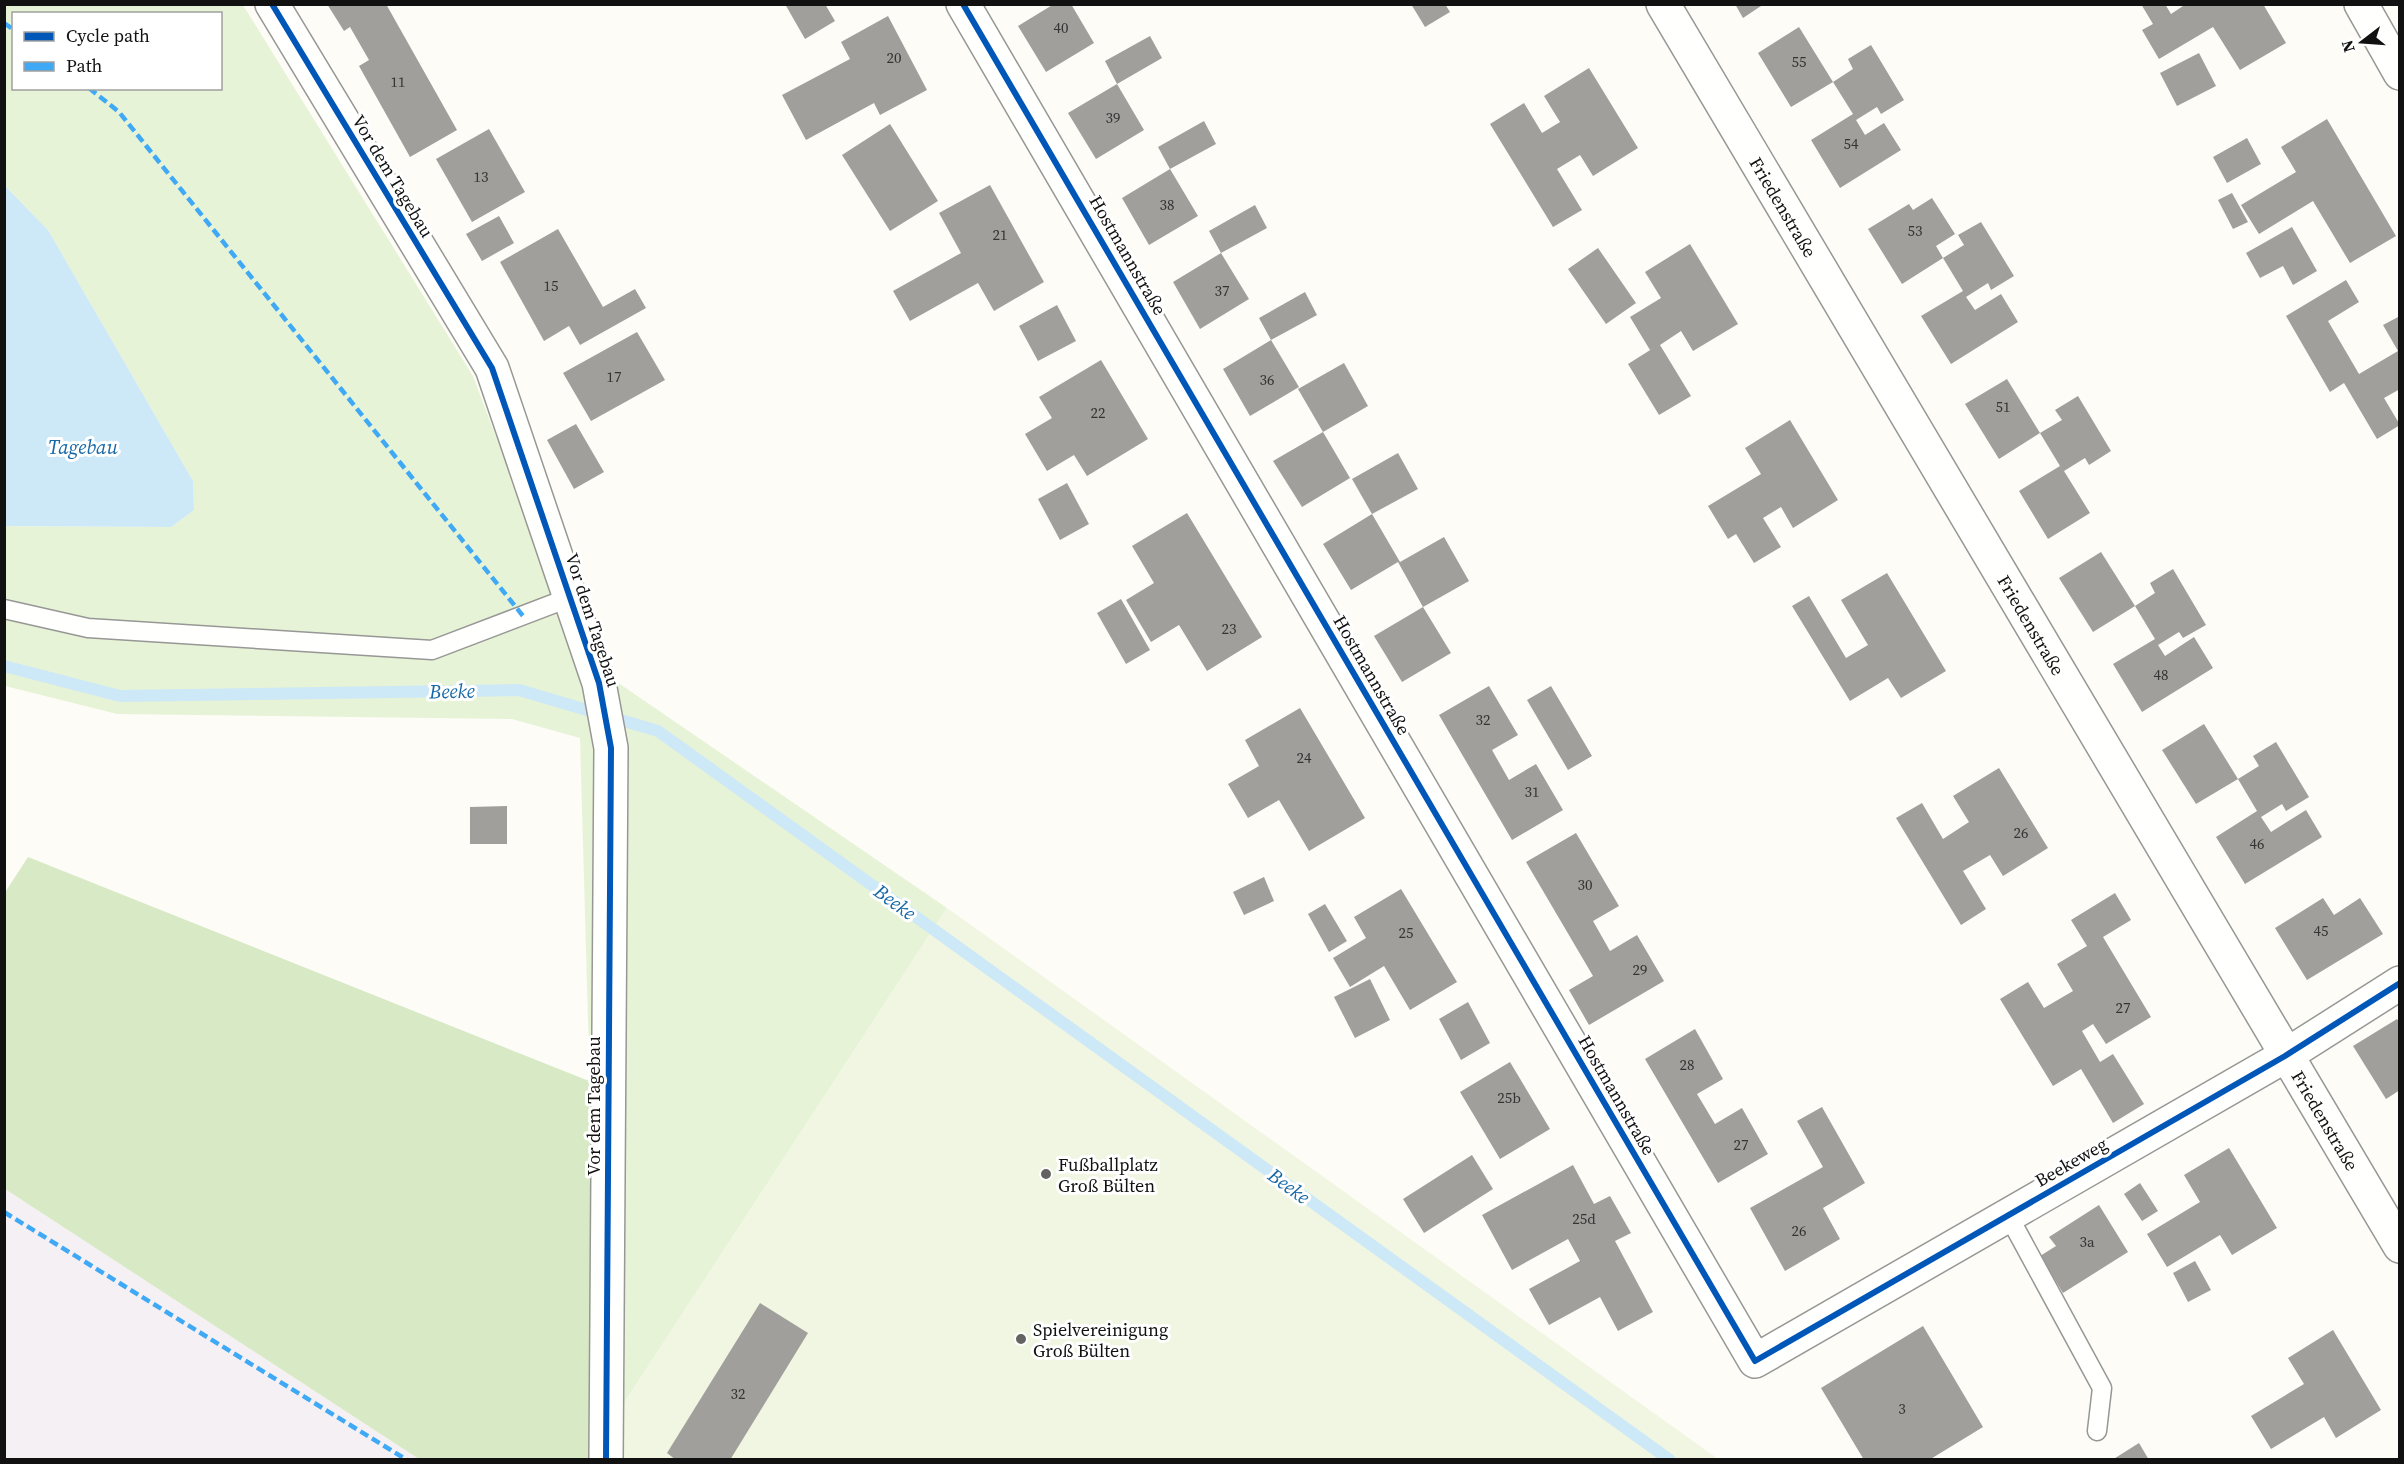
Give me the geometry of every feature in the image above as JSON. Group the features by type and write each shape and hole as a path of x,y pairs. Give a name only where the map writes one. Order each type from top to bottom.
{"street":[{"name":"Vor dem Tagebau","path":"272,4 492,369 599,683 611,748 606,1460"},
{"name":"Hostmannstraße","path":"963,4 1755,1361"},
{"name":"Friedenstraße","path":"1663,4 2285,1056 2400,1246"},
{"path":"2361,4 2400,73"},
{"name":"Beekeweg","path":"1755,1361 2285,1056 2400,983"}],"lane":[{"path":"4,609 88,628 432,650 571,597"},
{"path":"2008,1215 2102,1388 2097,1431"}],"shaded area":[{"path":"5,1189 419,1459 5,1459"}],"green space":[{"path":"5,5 243,5 473,376 579,656 947,908 600,1440 580,738 512,719 117,714 5,686 4,526 171,527 194,510 193,481 48,230 5,186"},
{"path":"28,857 589,1081 596,1459 419,1459 5,1189 4,894"},
{"name":"Fußballplatz Groß Bülten","path":"947,908 1718,1459 599,1460 600,1440"}],"water":[{"name":"Tagebau","path":"5,186 48,230 193,481 194,510 171,527 5,526"}],"building":[{"path":"327,4 386,4 457,130 410,157 359,66 369,60 350,27 344,31"},
{"path":"785,4 825,4 835,21 805,39"},
{"path":"1054,4 1071,4 1094,43 1046,72 1018,26"},
{"path":"1411,4 1445,4 1450,12 1425,27"},
{"path":"1735,4 1764,4 1743,18"},
{"path":"2141,4 2165,4 2171,14 2186,4 2263,4 2286,43 2240,70 2213,27 2159,59 2142,30 2153,24"},
{"path":"888,16 927,90 880,115 874,103 806,140 782,95 850,59 841,42"},
{"path":"1799,27 1833,82 1791,107 1758,53"},
{"path":"1150,36 1162,58 1117,84 1105,61"},
{"path":"1871,45 1904,100 1881,114 1877,107 1856,120 1865,135 1884,123 1901,150 1840,188 1811,140 1853,114 1833,82 1853,69 1848,59"},
{"path":"2199,53 2216,86 2177,106 2160,73"},
{"path":"1589,68 1638,148 1593,176 1580,155 1557,169 1582,210 1553,227 1490,124 1524,103 1542,133 1560,122 1544,96"},
{"path":"1117,84 1144,130 1096,159 1068,113"},
{"path":"2327,119 2396,236 2350,263 2313,201 2259,234 2241,205 2296,172 2281,147"},
{"path":"1204,121 1216,144 1170,169 1158,147"},
{"path":"890,124 938,201 890,231 842,155"},
{"path":"489,129 525,192 472,222 436,159"},
{"path":"2247,138 2261,164 2227,183 2213,157"},
{"path":"1170,169 1198,216 1149,245 1122,198"},
{"path":"990,185 1044,282 994,311 978,283 910,321 893,291 961,253 939,213"},
{"path":"2232,193 2248,222 2233,229 2218,200"},
{"path":"1932,198 1955,234 1936,246 1943,258 1902,284 1868,229 1909,204 1913,210"},
{"path":"1255,205 1267,228 1221,253 1209,231"},
{"path":"499,216 514,243 482,261 466,234"},
{"path":"1981,222 2014,276 1991,290 1988,283 1966,297 1975,310 2001,294 2018,322 1951,364 1921,316 1963,291 1943,258 1964,245 1958,235"},
{"path":"2292,227 2317,271 2293,285 2283,266 2260,278 2246,253"},
{"path":"558,229 603,307 635,289 646,308 580,345 569,326 544,341 500,262"},
{"path":"1690,244 1738,324 1693,351 1681,331 1660,345 1691,396 1659,415 1628,364 1655,347 1650,350 1630,317 1661,298 1645,272"},
{"path":"1598,248 1636,303 1606,324 1568,269"},
{"path":"1221,253 1249,299 1200,329 1173,282"},
{"path":"2346,280 2359,302 2328,321 2359,374 2398,351 2383,325 2400,316 2400,389 2384,398 2400,425 2377,439 2344,383 2330,392 2286,316"},
{"path":"1305,292 1317,315 1271,340 1259,318"},
{"path":"1057,305 1076,341 1038,361 1019,326"},
{"path":"637,332 665,380 591,421 563,373"},
{"path":"1271,340 1299,387 1250,416 1223,369"},
{"path":"1101,360 1148,439 1087,476 1074,455 1047,471 1025,434 1052,418 1039,397"},
{"path":"1344,363 1368,406 1323,432 1298,389"},
{"path":"2007,379 2040,433 1999,459 1965,404"},
{"path":"2078,396 2111,451 2089,465 2085,458 2064,471 2090,513 2048,539 2019,491 2060,466 2040,433 2062,420 2055,410"},
{"path":"1790,420 1838,500 1793,528 1781,507 1763,518 1781,547 1754,563 1736,534 1728,539 1708,506 1761,474 1745,448"},
{"path":"576,424 604,472 574,489 547,440"},
{"path":"1323,432 1350,478 1302,507 1273,461"},
{"path":"1398,453 1418,489 1372,514 1352,479"},
{"path":"1067,483 1089,524 1060,540 1038,499"},
{"path":"1187,513 1262,637 1207,671 1179,625 1151,642 1126,600 1154,583 1132,546"},
{"path":"1372,514 1400,562 1444,537 1469,581 1423,607 1398,562 1351,590 1323,544"},
{"path":"2101,552 2135,606 2093,632 2059,578"},
{"path":"2173,569 2206,625 2183,638 2179,632 2158,645 2165,656 2194,637 2213,668 2142,712 2113,664 2155,639 2135,606 2155,593 2150,583"},
{"path":"1887,573 1946,671 1901,698 1888,678 1850,701 1792,606 1809,596 1846,658 1868,645 1841,600"},
{"path":"1121,599 1150,650 1126,664 1097,613"},
{"path":"1423,607 1451,653 1402,682 1374,636"},
{"path":"1489,686 1518,735 1492,750 1509,780 1536,764 1563,810 1512,840 1439,715"},
{"path":"1551,686 1592,756 1568,770 1527,700"},
{"path":"1300,708 1365,818 1309,851 1279,800 1248,818 1228,784 1259,766 1245,740"},
{"path":"2204,724 2238,779 2196,804 2162,750"},
{"path":"2276,742 2309,797 2286,811 2282,804 2261,817 2271,832 2306,810 2322,837 2245,884 2216,837 2257,811 2238,779 2259,766 2253,756"},
{"path":"1999,768 2048,848 2003,876 1990,855 1963,871 1986,909 1961,925 1896,818 1922,803 1943,839 1969,822 1953,796"},
{"path":"507,806 507,844 470,844 470,807"},
{"path":"1576,833 1619,906 1593,921 1610,951 1637,935 1664,981 1589,1025 1569,990 1593,976 1526,862"},
{"path":"1264,877 1274,901 1244,915 1233,892"},
{"path":"1401,889 1457,982 1410,1010 1384,966 1350,987 1333,958 1366,938 1354,917"},
{"path":"2115,893 2131,920 2103,937 2151,1017 2106,1044 2093,1024 2082,1031 2100,1062 2113,1054 2144,1104 2113,1123 2081,1069 2053,1086 2000,999 2028,982 2044,1008 2073,991 2057,964 2087,946 2071,920"},
{"path":"2323,898 2334,915 2360,898 2383,934 2307,980 2275,928"},
{"path":"1325,904 1347,941 1329,952 1308,914"},
{"path":"1370,979 1390,1020 1355,1038 1334,997"},
{"path":"1468,1002 1490,1043 1461,1060 1439,1019"},
{"path":"2397,1019 2400,1023 2400,1090 2386,1099 2353,1046"},
{"path":"1695,1029 1723,1079 1697,1094 1715,1124 1742,1108 1768,1154 1718,1183 1645,1059"},
{"path":"1510,1062 1550,1129 1500,1159 1460,1092"},
{"path":"1822,1107 1865,1183 1823,1208 1840,1239 1785,1271 1750,1208 1823,1167 1797,1121"},
{"path":"2229,1148 2277,1228 2232,1255 2220,1235 2167,1267 2147,1234 2200,1202 2184,1175"},
{"path":"1472,1155 1493,1189 1424,1233 1403,1199"},
{"path":"1573,1165 1594,1204 1610,1196 1631,1233 1615,1241 1653,1312 1618,1331 1600,1297 1549,1325 1529,1289 1580,1261 1568,1239 1512,1270 1482,1215"},
{"path":"2140,1183 2158,1211 2142,1221 2124,1194"},
{"path":"2099,1205 2128,1252 2063,1293 2040,1256 2056,1246 2049,1237"},
{"path":"2195,1261 2211,1290 2188,1302 2173,1273"},
{"path":"760,1303 808,1333 730,1460 676,1460 667,1453"},
{"path":"1923,1326 1983,1427 1929,1460 1864,1460 1821,1388"},
{"path":"2333,1330 2381,1410 2336,1438 2324,1417 2271,1449 2251,1416 2304,1384 2288,1358"},
{"path":"2139,1443 2149,1460 2112,1460"}],"waterway":[{"name":"Beeke","path":"4,666 120,696 519,690 658,731 1670,1460"}],"marked path":[{"path":"4,23 12,29"},
{"path":"92,90 119,112 523,616"},
{"path":"4,1212 407,1460"}],"cycle path":[{"path":"272,4 492,368 599,683 611,748 606,1460"},
{"path":"963,4 1755,1361 2285,1056 2400,983"}],"place":[{"name":"Fußballplatz Groß Bülten","path":"1046,1174"},
{"name":"Spielvereinigung Groß Bülten","path":"1021,1339"}]}
